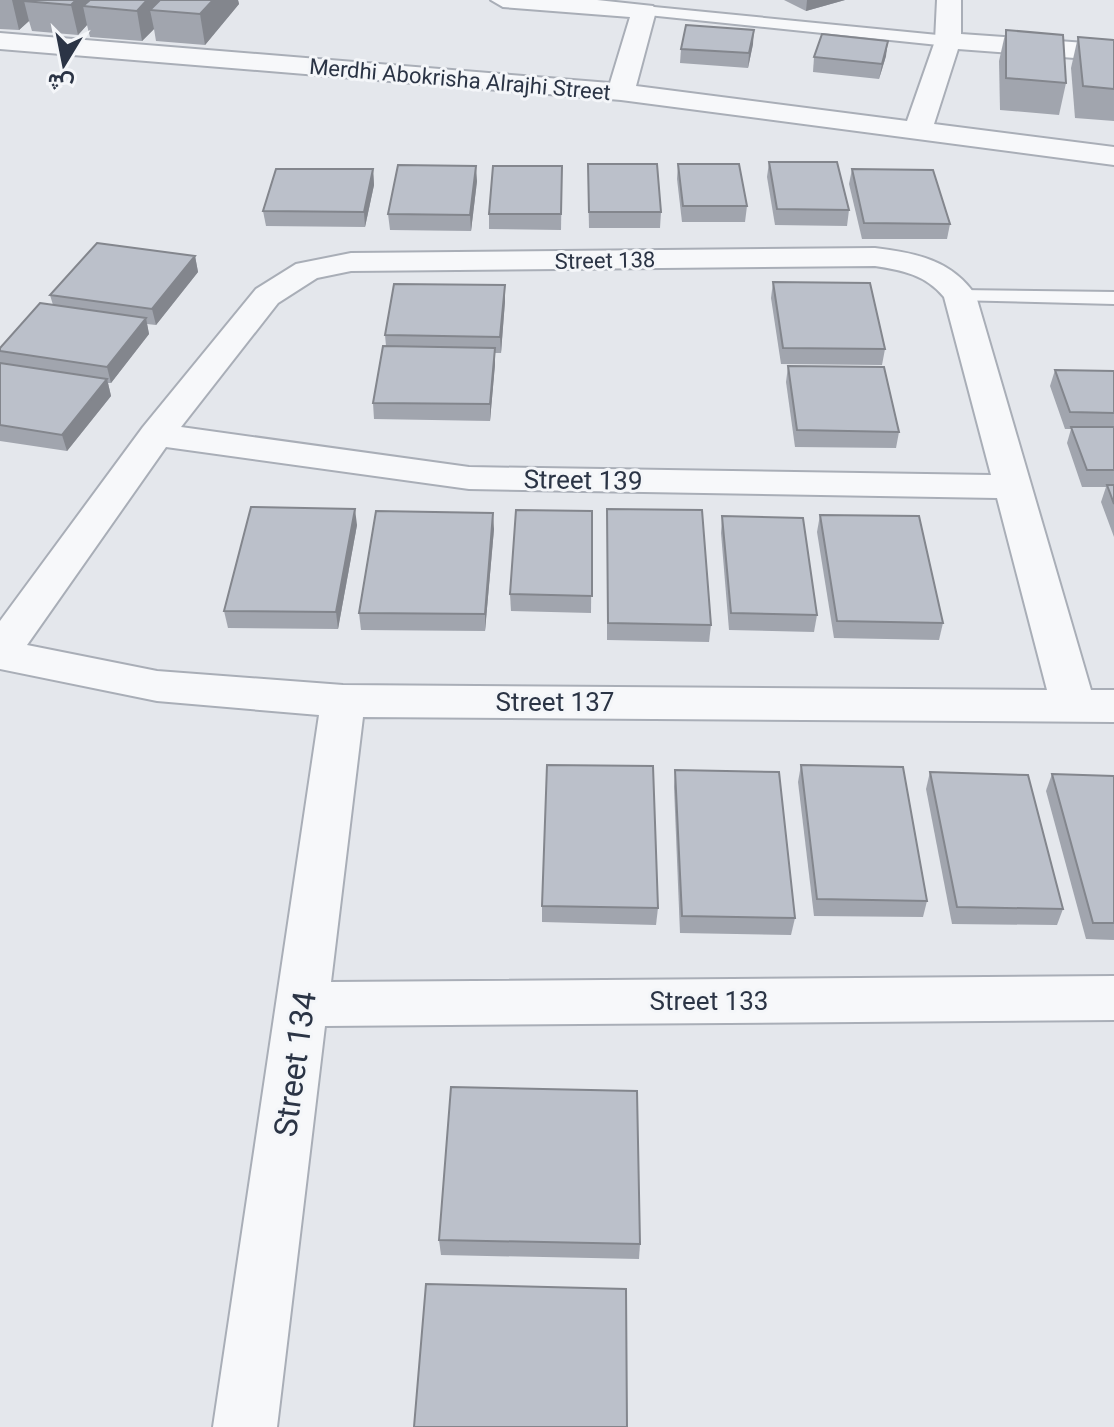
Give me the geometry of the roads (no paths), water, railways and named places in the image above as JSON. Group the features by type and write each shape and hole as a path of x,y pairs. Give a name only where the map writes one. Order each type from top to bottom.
{"street":[{"path":"503,0 644,11 621,92"},
{"path":"918,130 948,41 949,0"},
{"name":"Merdhi Abokrisha Alrajhi Street","path":"0,41 621,92 1114,156"},
{"path":"948,41 1114,53"},
{"name":"Merdhi Abokrisha Alrajhi Street","path":"918,130 1114,171"},
{"name":"Street 138","path":"0,652 156,435 267,296 307,271 351,262 875,257 930,268 950,281 960,296"},
{"path":"960,296 1013,487 1093,705"},
{"name":"Street 139","path":"156,435 469,478 1013,487"},
{"name":"Street 137","path":"0,652 157,686 343,701 1093,705"},
{"name":"Street 134","path":"245,1427 343,701"},
{"name":"Street 133","path":"303,1004 1114,998"}],"lane":[{"path":"644,11 948,41"},
{"path":"960,296 1114,298"}]}
